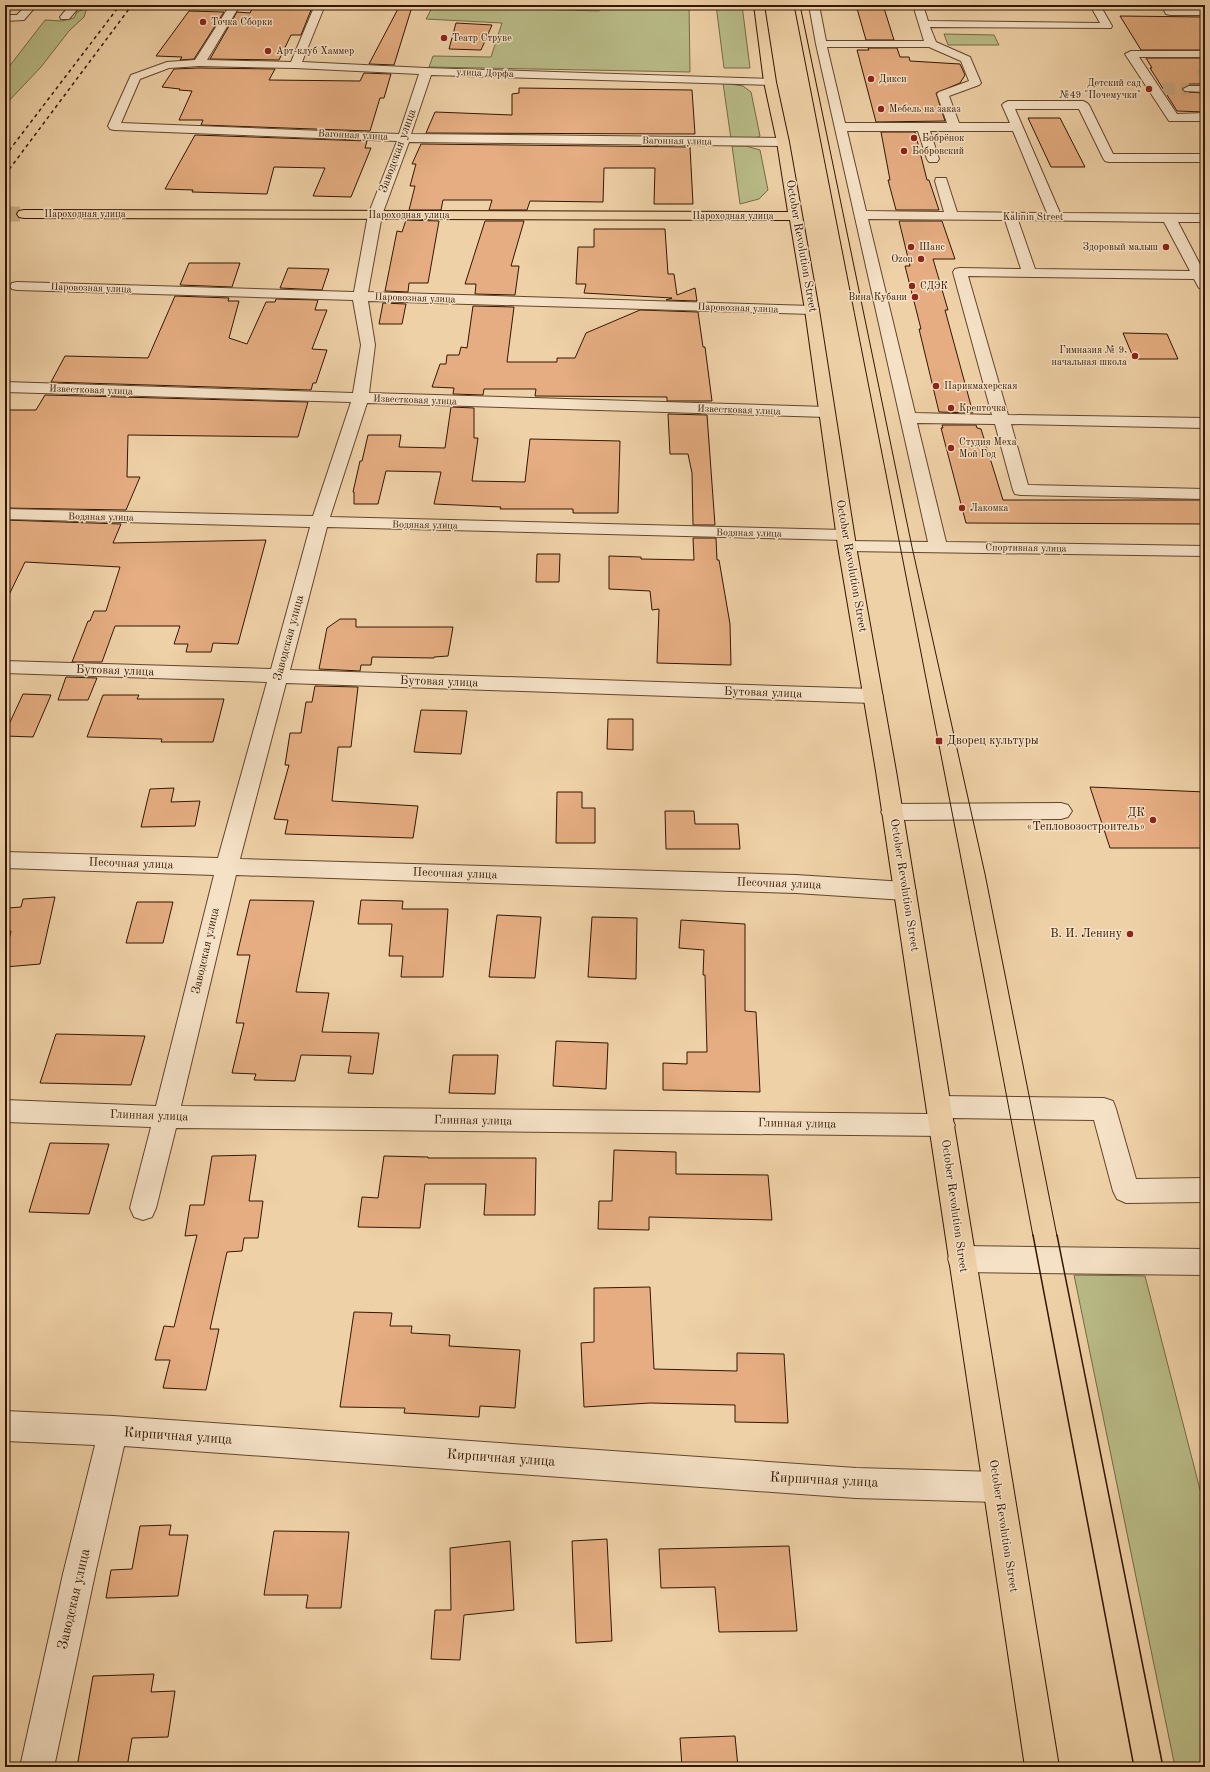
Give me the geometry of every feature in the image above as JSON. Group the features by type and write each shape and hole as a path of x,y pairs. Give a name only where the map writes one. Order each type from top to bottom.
{"main road":[{"name":"October Revolution Street","path":"759,5 770,82 783,142 812,310 846,540 905,891 961,1260 1042,1767"},
{"name":"Пароходная улица","path":"24,214 795,216"}],"street":[{"path":"5,18 20,18 32,5"},
{"path":"65,17 76,5"},
{"path":"199,64 235,5"},
{"path":"296,65 320,5"},
{"path":"814,5 821,44 938,547"},
{"path":"918,5 923,24 931,44"},
{"path":"923,24 1107,26 1095,5"},
{"path":"1166,5 1170,12 1205,12"},
{"path":"821,44 931,44 966,59 974,83 943,94 954,127"},
{"path":"1205,54 1131,54 1158,89 1173,118 1205,117"},
{"path":"1190,54 1198,63"},
{"name":"улица Дорфа","path":"199,64 296,65 426,71 770,82"},
{"name":"Вагонная улица","path":"199,64 167,65 135,77 114,126 404,138 783,142"},
{"name":"Заводская улица","path":"143,1208 227,866 320,522 360,399 368,345 360,297 375,216 404,138 426,71"},
{"path":"1189,89 1205,89"},
{"path":"1055,217 1008,105 1083,105 1109,158 1205,158"},
{"path":"841,127 1017,127"},
{"path":"923,127 934,159"},
{"path":"941,181 952,216"},
{"name":"Kalinin Street","path":"861,215 1205,218"},
{"path":"1010,217 1030,273"},
{"path":"1170,218 1202,281 1030,273 960,272 1021,490 1205,494"},
{"name":"Паровозная улица","path":"17,286 812,310"},
{"name":"Известковая улица","path":"5,387 826,412"},
{"path":"908,418 1205,423"},
{"name":"Водяная улица","path":"5,514 320,522 846,540"},
{"name":"Спортивная улица","path":"846,540 938,547 1205,551"},
{"name":"Бутовая улица","path":"5,667 873,696"},
{"path":"892,812 1061,811"},
{"name":"Песочная улица","path":"5,860 788,884 905,891"},
{"name":"Глинная улица","path":"5,1111 166,1117 940,1116 1104,1109 1126,1191 1205,1190"},
{"path":"961,1260 1205,1262"},
{"name":"Кирпичная улица","path":"5,1426 113,1431 856,1483 997,1487"},
{"name":"Заводская улица","path":"37,1767 79,1574 113,1431"}],"green space":[{"path":"601,5 689,5 690,72 429,67 433,56 491,57 502,23 426,19 433,6 599,11"},
{"path":"716,5 742,5 750,68 724,68"},
{"path":"87,8 84,17 69,31 41,67 5,105 5,72 45,20 62,21 74,18 77,12"},
{"path":"944,34 994,35 999,45 948,45"},
{"path":"723,83 743,86 751,92 760,136 753,139 731,139"},
{"path":"732,146 746,146 760,150 768,190 759,199 740,204"},
{"path":"1074,1275 1145,1276 1205,1509 1205,1767 1175,1767"}],"building":[{"path":"254,5 313,5 301,35 291,35 279,60 210,59 237,12 250,13"},
{"path":"400,5 411,10 394,65 369,64"},
{"path":"856,5 883,5 894,40 866,40"},
{"path":"189,11 224,12 194,59 180,60 182,57 156,56"},
{"path":"1120,16 1205,17 1205,50 1141,50"},
{"path":"456,23 492,25 481,50 449,49"},
{"path":"868,48 897,48 900,57 909,57 910,61 960,64 965,75 960,83 936,93 945,121 876,122 857,50 869,50"},
{"path":"1146,58 1205,58 1205,84 1189,84 1182,89 1185,92 1205,93 1205,112 1177,111 1150,68 1152,68"},
{"path":"174,69 275,69 269,80 360,81 364,73 391,74 384,98 380,98 370,131 201,125 203,120 179,120 192,91 162,87"},
{"path":"519,88 692,90 695,134 426,133 435,112 512,115 512,94 519,93"},
{"path":"1028,118 1060,118 1085,167 1051,167"},
{"path":"881,132 915,132 927,180 929,180 939,210 896,210 888,180 890,180"},
{"path":"195,135 367,141 365,148 371,148 351,197 313,196 325,168 274,167 267,194 192,192 193,190 165,189"},
{"path":"421,144 690,147 693,204 654,204 655,168 604,168 603,202 530,201 527,210 489,210 492,200 443,200 441,210 409,210 415,186 410,186 416,164 412,164"},
{"path":"406,220 439,221 428,283 409,283 408,292 385,291 397,231 402,232"},
{"path":"485,221 524,221 511,266 519,266 515,295 475,294 476,284 465,284"},
{"path":"899,221 942,221 955,259 933,259 948,310 945,310 973,413 939,412 919,329 921,329 905,266 910,266"},
{"path":"594,229 665,229 668,274 674,274 677,295 695,288 697,301 666,300 672,298 584,293 586,284 576,284 578,247 594,247"},
{"path":"189,263 240,263 232,287 180,285"},
{"path":"288,268 329,269 322,290 280,288"},
{"path":"175,296 229,298 228,301 239,301 229,338 247,344 266,302 275,302 276,299 318,300 315,310 327,310 312,349 327,350 316,383 313,383 311,390 51,382 65,356 148,358"},
{"path":"383,303 406,304 402,324 379,324"},
{"path":"473,306 514,307 507,362 557,362 557,358 575,358 586,333 640,310 698,312 703,347 705,347 712,401 667,401 667,397 535,396 536,389 484,389 483,395 453,394 454,388 432,387 440,364 446,364 447,355 459,355 461,347 467,348"},
{"path":"1123,333 1167,334 1178,359 1134,359"},
{"path":"45,395 308,402 298,437 128,435 127,477 140,477 126,510 5,508 5,410 36,410"},
{"path":"451,407 474,408 474,438 478,438 472,481 525,482 530,439 620,441 618,513 573,513 573,509 500,509 501,507 434,504 441,472 386,471 378,504 354,504 353,492 368,435 401,435 399,447 445,448"},
{"path":"668,414 707,415 715,525 693,525 692,473 688,454 670,454"},
{"path":"942,425 976,425 977,428 981,429 1003,500 1205,500 1205,524 966,523 941,428 943,428"},
{"path":"5,520 121,524 113,543 266,540 238,644 213,643 211,652 186,652 188,644 174,644 180,626 115,626 102,662 72,662 88,621 90,621 94,611 106,611 120,567 25,562 5,603"},
{"path":"693,538 716,538 717,560 719,560 730,624 731,665 657,663 659,609 652,610 650,591 609,589 609,556 641,557 641,559 694,560"},
{"path":"537,554 560,554 559,582 536,582"},
{"path":"340,619 356,619 356,627 453,627 448,656 434,658 372,657 371,665 361,665 360,671 319,669 327,628"},
{"path":"66,677 97,678 88,700 58,700"},
{"path":"315,686 358,687 351,747 338,747 332,801 418,806 413,838 285,834 288,820 274,819 289,765 285,765 290,733 301,733 306,702 312,702"},
{"path":"23,694 51,695 33,737 5,736 5,733"},
{"path":"103,695 139,695 137,699 224,699 213,742 161,742 162,739 87,737"},
{"path":"421,710 467,711 461,754 414,752"},
{"path":"608,719 633,719 633,750 607,749"},
{"name":"ДК «Тепловозостроитель»","path":"1090,787 1205,792 1205,848 1110,848"},
{"path":"174,788 171,802 200,801 195,826 141,827 150,789"},
{"path":"557,792 582,792 582,808 595,808 595,843 556,843"},
{"path":"665,811 694,811 695,824 738,824 740,849 666,849"},
{"path":"55,897 40,964 5,967 5,958 11,931 5,931 8,908 21,907 23,899"},
{"path":"250,900 314,901 296,992 329,993 322,1032 379,1033 373,1074 348,1073 351,1056 301,1055 295,1081 254,1080 256,1074 232,1073 244,1023 236,1023 250,955 237,955"},
{"path":"361,900 403,901 402,909 448,909 443,977 401,977 403,956 389,956 392,924 358,924"},
{"path":"137,902 173,902 163,943 126,943"},
{"path":"497,915 541,917 535,978 489,977"},
{"path":"592,917 637,918 636,979 588,977"},
{"path":"681,920 745,924 745,1011 756,1012 760,1092 663,1090 663,1063 687,1064 687,1052 707,1052 705,975 703,975 704,950 679,948"},
{"path":"56,1034 145,1036 131,1085 40,1083"},
{"path":"556,1041 608,1043 606,1089 553,1086"},
{"path":"453,1055 498,1055 495,1094 449,1093"},
{"path":"50,1143 109,1144 89,1214 29,1212"},
{"path":"614,1150 676,1152 676,1174 768,1175 772,1220 649,1217 649,1230 598,1229 599,1201 612,1201"},
{"path":"256,1155 249,1201 263,1201 258,1238 244,1238 242,1251 227,1252 210,1329 219,1329 206,1390 163,1388 170,1360 155,1360 164,1326 174,1327 197,1235 185,1236 190,1205 204,1205 212,1156"},
{"path":"384,1156 428,1158 536,1158 535,1215 484,1215 486,1184 425,1184 420,1228 358,1227 362,1197 378,1198"},
{"path":"650,1287 654,1369 737,1371 737,1353 784,1354 788,1423 735,1422 735,1405 650,1403 584,1407 581,1343 594,1342 594,1288"},
{"path":"354,1312 392,1313 390,1326 412,1326 411,1333 450,1335 449,1346 520,1350 515,1408 480,1406 479,1417 404,1413 405,1408 340,1407"},
{"path":"171,1525 169,1535 188,1535 178,1596 106,1598 111,1570 132,1569 140,1526"},
{"path":"274,1531 349,1532 341,1608 306,1608 308,1595 264,1595"},
{"path":"607,1539 612,1641 576,1643 572,1541"},
{"path":"510,1541 514,1610 464,1615 460,1660 431,1659 435,1610 451,1610 450,1548"},
{"path":"789,1546 797,1631 719,1632 715,1587 661,1588 659,1549"},
{"path":"154,1674 151,1692 175,1691 168,1737 132,1738 127,1767 77,1767 93,1676"},
{"path":"735,1736 738,1767 682,1767 680,1738"}],"tunnel":[{"path":"1201,68 1205,73"},
{"path":"1163,89 1189,89"},
{"path":"5,214 24,214"}],"tram line":[{"path":"794,5 945,774 1033,1236"},
{"path":"800,5 912,547 985,874 1057,1236"},
{"path":"1033,1235 1134,1767"},
{"path":"1057,1235 1163,1767"}],"railway":[{"path":"5,156 120,5"},
{"path":"5,175 132,5"}],"place":[{"name":"Точка Сборки","path":"203,22"},
{"name":"Театр Струве","path":"444,38"},
{"name":"Арт-клуб Хаммер","path":"268,51"},
{"name":"Дикси","path":"871,79"},
{"name":"Детский сад №49 \"Почемучки\"","path":"1149,89"},
{"name":"Мебель на заказ","path":"881,109"},
{"name":"Бобрёнок","path":"914,138"},
{"name":"Бобровский","path":"904,151"},
{"name":"Шанс","path":"911,247"},
{"name":"Здоровый малыш","path":"1166,247"},
{"name":"Ozon","path":"921,259"},
{"name":"СДЭК","path":"912,286"},
{"name":"Вина Кубани","path":"915,297"},
{"name":"Гимназия № 9, начальная школа","path":"1135,356"},
{"name":"Парикмахерская","path":"936,386"},
{"name":"Крепточка","path":"951,408"},
{"name":"Студия Меха Мой Год","path":"951,448"},
{"name":"Лакомка","path":"962,508"},
{"name":"Дворец культуры","path":"939,741"},
{"name":"ДК «Тепловозостроитель»","path":"1153,820"},
{"name":"В. И. Ленину","path":"1130,934"}]}
